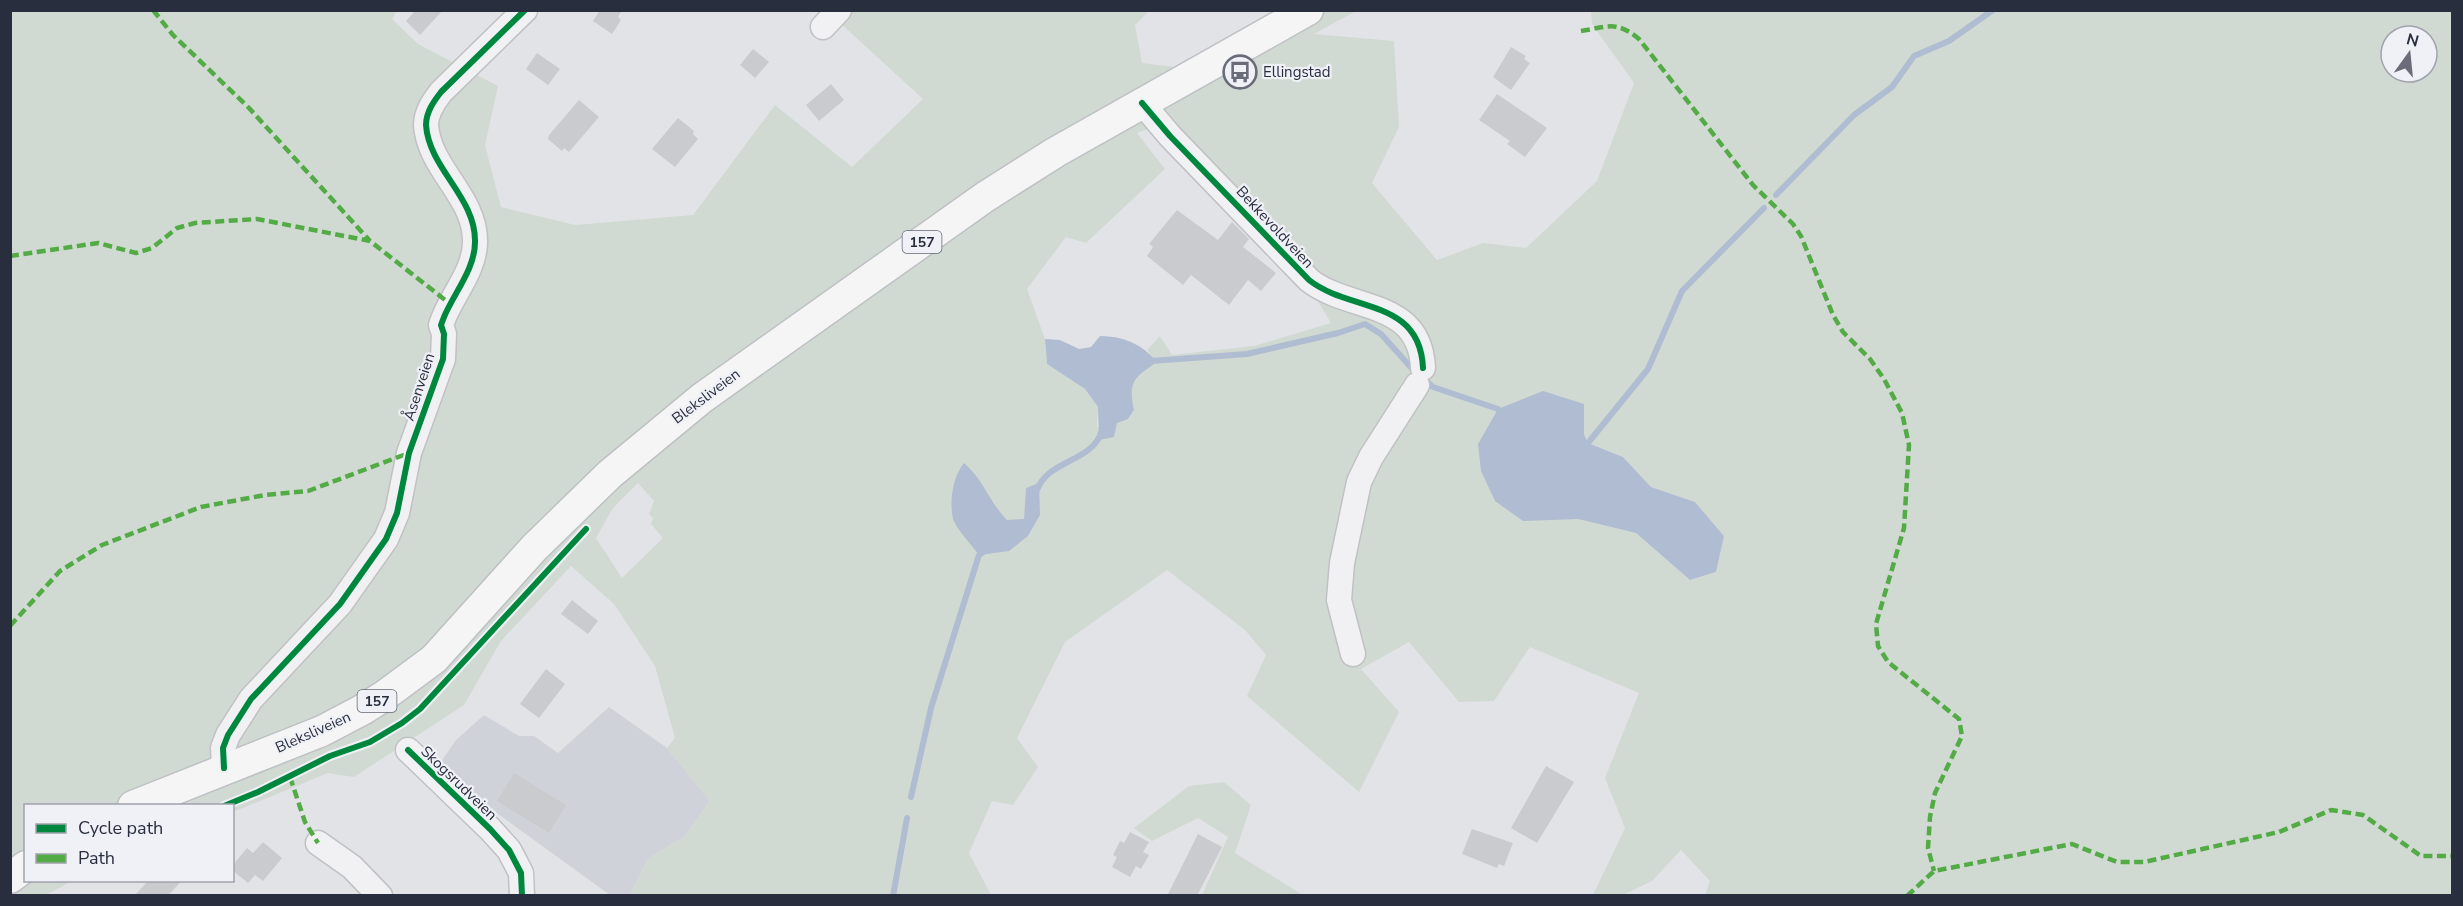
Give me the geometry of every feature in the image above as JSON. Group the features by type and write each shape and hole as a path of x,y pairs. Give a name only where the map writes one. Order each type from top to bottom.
{"main road":[{"name":"Bleksliveien","path":"138,804 322,731 384,696 434,659 534,548 610,474 702,398 985,197 1074,141 1308,10"},
{"path":"10,878 24,868"}],"street":[{"name":"Åsenveien","path":"224,768 223,748 228,735 251,699 340,604 386,539 397,513 409,453 443,359 444,334 441,325 468,269 475,243 474,225 468,208 431,144 426,125 427,116 441,92 525,10"},
{"name":"Bekkevoldveien","path":"1142,103 1170,136 1309,280 1329,294 1377,307 1397,317 1417,342 1420,376 1359,482 1342,563 1339,591 1341,615 1353,654"},
{"name":"Skogsrudveien","path":"408,750 509,850 521,873 522,896"},
{"path":"318,843 352,867 380,896"}],"shaded area":[{"path":"10,11 397,11 392,19 418,44 498,86 485,145 501,207 575,225 693,215 775,105 852,167 923,99 827,11 1149,11 1135,25 1142,63 1174,67 1279,11 1356,11 1314,34 1394,41 1399,127 1372,183 1437,260 1483,243 1526,248 1597,181 1634,83 1592,24 1591,11 2452,11 2452,895 1705,895 1710,881 1681,850 1652,881 1623,895 1593,895 1625,828 1605,778 1639,693 1530,647 1494,701 1459,702 1409,642 1361,669 1399,712 1359,792 1247,696 1266,655 1245,630 1167,570 1065,642 1017,738 1038,767 1013,805 992,801 969,853 991,895 630,895 648,859 684,837 710,801 667,748 675,738 655,666 614,604 571,566 501,641 464,705 354,777 328,773 234,812 234,804 24,804 24,882 70,882 46,895 11,895","holes":["1168,122 1289,253 1331,323 1254,346 1172,355 1160,336 1147,350 1156,362 1137,377 1132,387 1134,411 1128,419 1097,427 1098,407 1085,389 1047,364 1045,339 1027,289 1066,237 1086,243 1165,169 1137,133","1583,404 1584,434 1588,443 1623,457 1651,487 1695,502 1724,536 1716,572 1690,580 1636,533 1578,519","638,483 654,501 649,514 653,518 651,524 663,538 622,578 596,538 613,508"]},
{"path":"609,707 667,748 710,801 684,837 648,859 630,895 610,895 436,769 456,740 484,715 519,736 534,736 558,753"},
{"path":"1224,782 1251,805 1235,853 1303,895 1202,895 1228,837 1198,818 1152,841 1134,828 1189,786"}],"water":[{"path":"1100,336 1132,342 1145,350 1157,362 1135,381 1132,393 1134,410 1128,419 1117,423 1114,437 1099,440 1098,407 1085,389 1047,364 1045,339 1060,340 1079,349 1091,347"},
{"path":"1543,391 1584,404 1584,434 1588,443 1623,457 1651,487 1695,502 1724,536 1716,572 1690,580 1636,533 1578,519 1523,521 1495,501 1481,471 1478,444 1498,409"},
{"path":"964,463 977,477 1007,520 1024,519 1026,488 1039,483 1040,515 1028,536 1009,551 979,555 955,523 951,504 953,489"}],"building":[{"path":"416,10 443,10 420,35 406,21"},
{"path":"600,10 622,10 618,17 621,20 612,34 593,21"},
{"path":"1511,47 1526,56 1524,59 1530,63 1511,90 1493,77"},
{"path":"753,49 769,62 755,78 740,65"},
{"path":"537,53 560,69 548,85 526,69"},
{"path":"831,84 844,100 819,121 806,105"},
{"path":"1497,94 1547,128 1525,157 1507,144 1510,141 1479,120"},
{"path":"579,100 599,117 569,152 564,148 562,151 548,139 549,135"},
{"path":"678,118 694,131 693,134 698,139 675,167 652,149"},
{"path":"1177,210 1218,240 1232,222 1249,239 1243,247 1276,273 1261,291 1248,280 1229,305 1191,275 1183,285 1147,256 1153,247 1149,244"},
{"path":"572,600 598,621 588,634 561,614"},
{"path":"546,669 565,684 539,718 520,704"},
{"path":"1546,766 1574,782 1537,843 1511,828"},
{"path":"514,773 566,805 549,833 497,801"},
{"path":"1472,829 1513,843 1504,866 1499,864 1497,868 1462,854"},
{"path":"1130,832 1149,842 1143,852 1149,855 1141,869 1136,866 1130,877 1112,867 1117,857 1113,855 1120,841 1124,843"},
{"path":"1198,834 1222,847 1197,896 1167,896"},
{"path":"263,842 282,858 263,881 255,875 248,883 234,872 234,864 247,848 253,853"},
{"path":"147,882 180,882 168,896 134,896"}],"waterway":[{"path":"1776,195 1854,115 1892,87 1914,56 1949,41 1993,10"},
{"path":"1581,447 1588,443 1648,369 1682,291 1764,208"},
{"path":"1151,361 1247,354 1338,333 1365,324 1381,334 1416,373"},
{"path":"1424,379 1433,387 1498,409 1504,414"},
{"path":"1037,490 1042,480 1059,466 1088,450 1096,443 1101,433"},
{"path":"911,797 931,708 979,555 986,550"},
{"path":"893,896 907,818"}],"marked path":[{"path":"153,10 173,35 249,108 370,241"},
{"path":"1581,31 1611,26 1624,29 1639,39 1753,185 1793,224 1801,236 1833,315 1843,332 1870,359 1884,379 1902,413 1909,445 1904,528 1876,624 1878,646 1888,662 1959,719 1962,736 1935,793 1930,817 1928,848 1934,871"},
{"path":"10,256 98,243 136,253 152,248 177,228 195,223 257,219 370,241 449,303"},
{"path":"10,626 60,571 102,545 201,507 265,495 308,491 409,453"},
{"path":"290,777 305,822 318,843"},
{"path":"1907,896 1934,871 2072,844 2117,862 2144,862 2279,832 2331,810 2363,815 2421,856 2452,856"}],"cycle path":[{"path":"224,768 223,748 228,735 251,699 340,604 386,539 397,513 409,453 443,359 444,334 441,325 472,262 475,242 468,211 435,156 429,141 427,116 441,92 525,10"},
{"path":"1142,103 1170,136 1309,280 1325,290 1380,310 1396,318 1410,329 1419,345 1423,368"},
{"path":"229,804 330,756 370,742 402,723 420,709 586,529"},
{"path":"408,750 509,850 521,873 522,896"}],"place":[{"name":"Ellingstad","path":"1240,72"}]}
